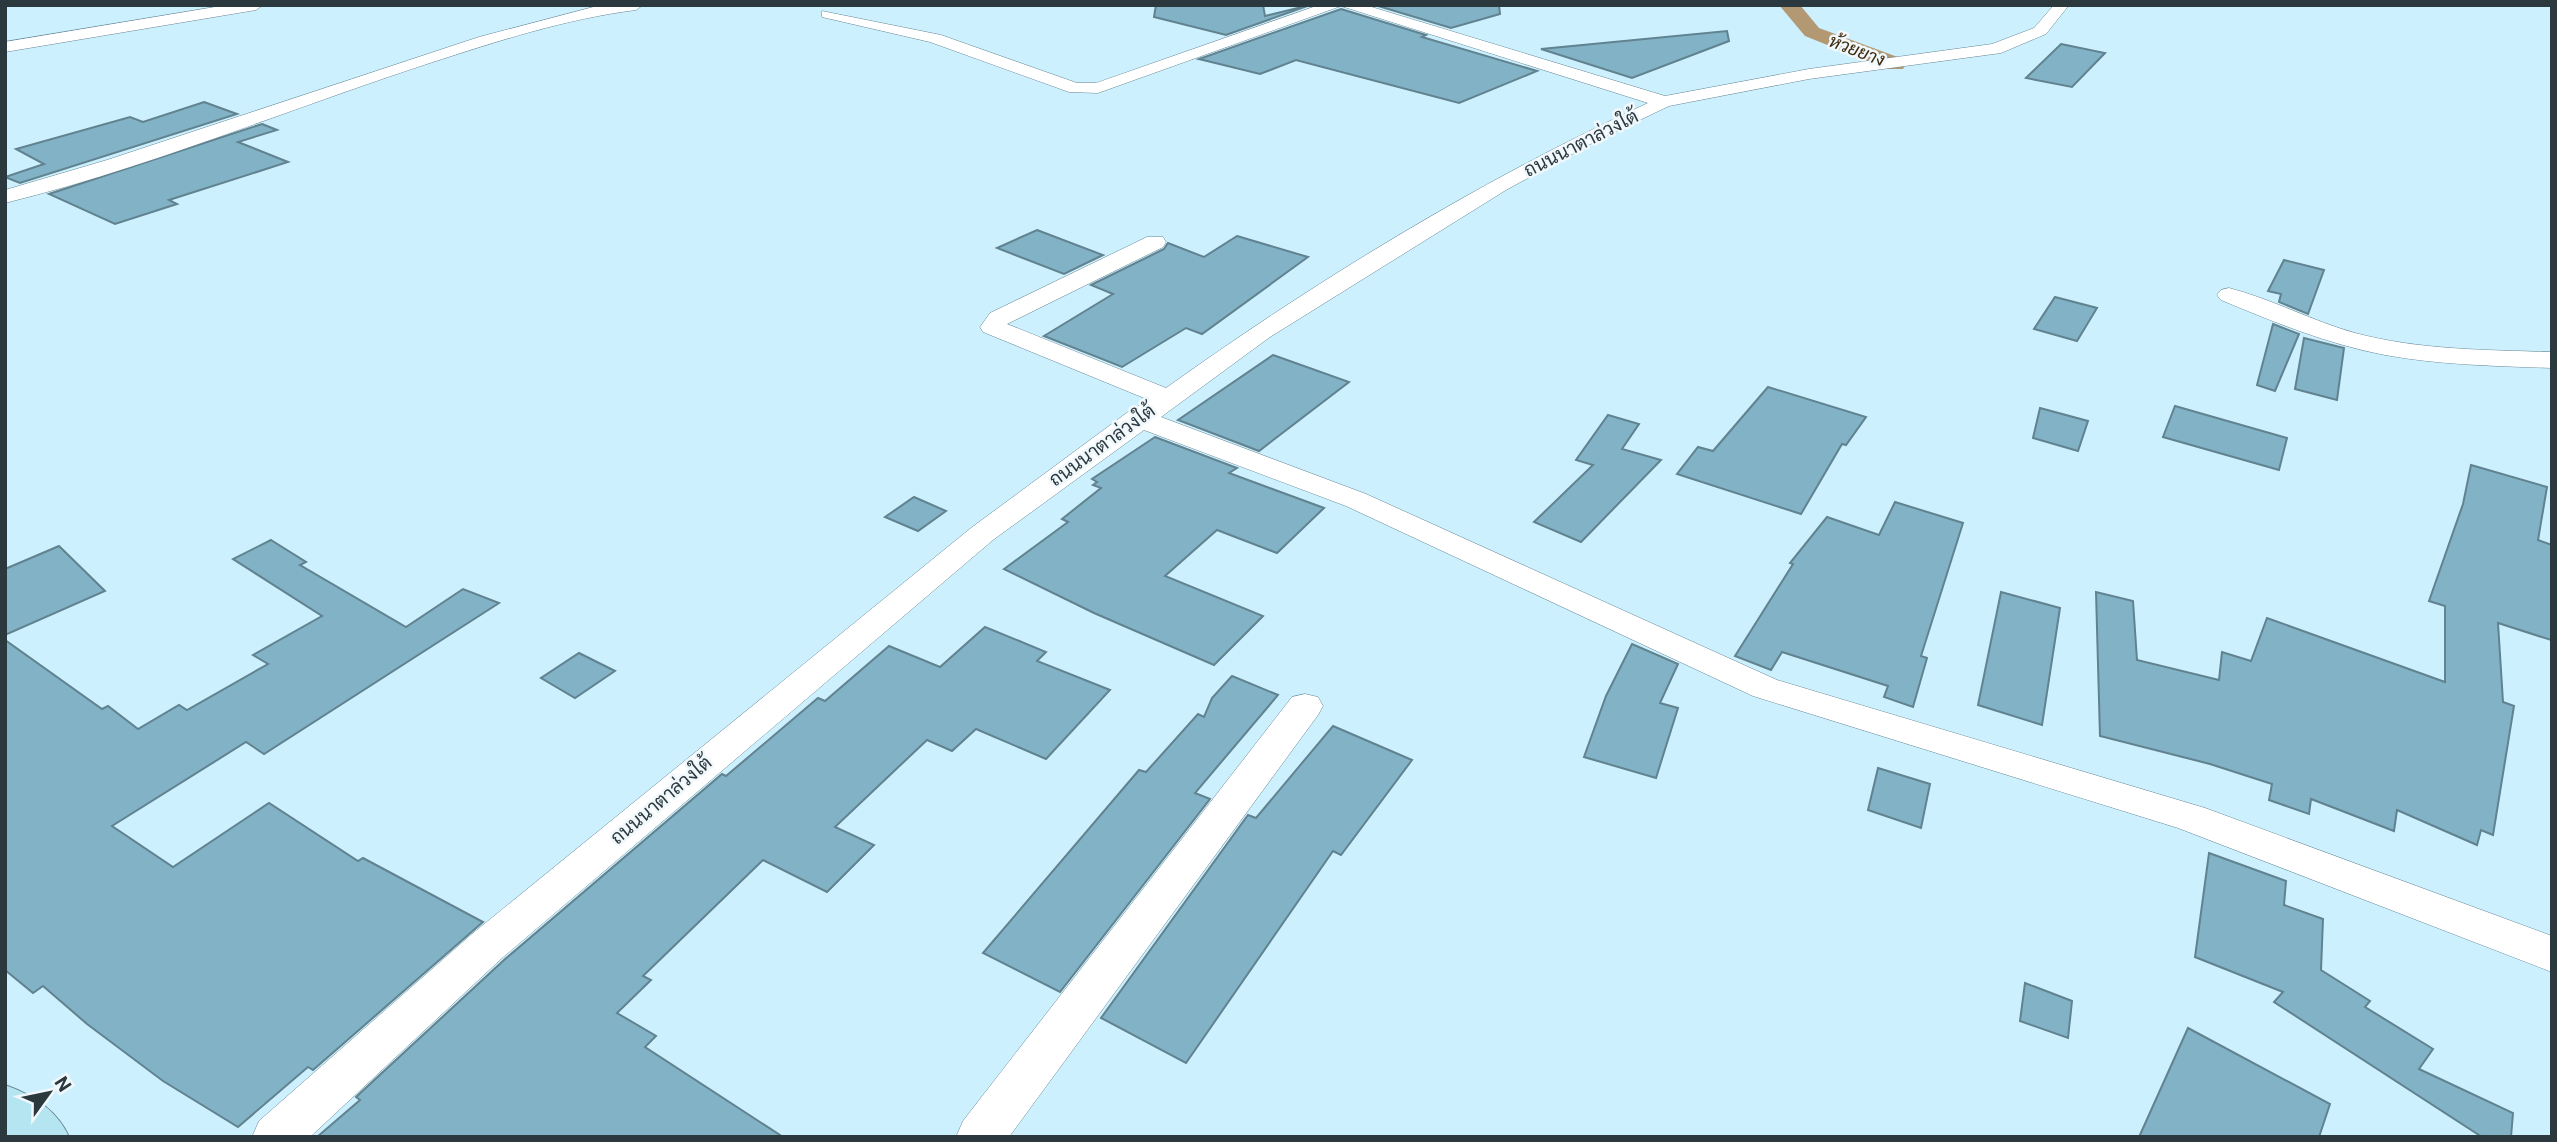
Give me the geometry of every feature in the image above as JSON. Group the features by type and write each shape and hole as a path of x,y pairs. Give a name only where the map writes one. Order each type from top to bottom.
{"main road":[{"path":"5,1111 40,1137"}],"street":[{"path":"5,47 256,5"},
{"path":"543,5 582,12"},
{"path":"5,197 117,164 385,72 582,12 636,5"},
{"path":"828,14 936,38 1075,88 1098,88 1334,5"},
{"path":"1348,5 1664,102"},
{"name":"ถนนนาตาล่วงใต้","path":"276,1137 487,946 982,534 1138,418 1261,332 1391,250 1564,150 1664,102 1809,74 1995,50 2040,31 2062,5"},
{"path":"1156,242 999,318 992,327 1074,363 1167,398"},
{"path":"2229,295 2294,322 2362,342 2442,354 2552,360"},
{"path":"1138,418 1356,500 1765,688 2190,818 2552,954"},
{"path":"981,1137 1305,706"}],"building":[{"path":"1156,5 1263,5 1265,16 1310,5 1226,35 1154,17"},
{"path":"1375,5 1499,5 1500,14 1451,28"},
{"path":"1341,9 1426,35 1422,37 1537,71 1459,103 1296,60 1260,74 1199,59"},
{"path":"1727,31 1729,41 1632,78 1541,49"},
{"path":"2061,44 2105,53 2072,87 2026,78"},
{"path":"204,102 237,114 20,183 5,177 44,164 16,149 130,117 143,122"},
{"path":"262,124 277,130 238,142 288,162 169,200 177,204 115,224 49,194"},
{"path":"1037,230 1103,255 1064,274 997,248"},
{"path":"1237,236 1308,257 1202,334 1186,328 1122,367 1044,336 1113,294 1091,285 1164,249 1168,243 1204,257"},
{"path":"2284,260 2324,270 2308,314 2279,302 2281,294 2268,291"},
{"path":"2055,297 2097,308 2077,341 2034,329"},
{"path":"2273,324 2299,334 2275,391 2257,385"},
{"path":"2304,338 2344,348 2337,400 2295,389"},
{"path":"1273,355 1349,382 1259,451 1178,420"},
{"path":"1768,387 1866,417 1846,445 1842,444 1801,514 1677,474 1698,447 1713,451"},
{"path":"2175,406 2287,438 2279,470 2163,437"},
{"path":"2040,408 2088,421 2078,451 2033,438"},
{"path":"1608,415 1639,424 1622,449 1661,460 1581,542 1534,522 1593,465 1576,460"},
{"path":"1155,437 1237,468 1229,473 1324,508 1277,553 1217,530 1165,576 1263,616 1214,665 1094,613 1004,569 1068,522 1062,519 1101,488 1093,485 1097,482 1092,479"},
{"path":"2471,465 2547,487 2538,540 2552,545 2551,640 2498,623 2503,702 2514,706 2493,835 2481,830 2477,845 2397,810 2394,831 2311,799 2309,814 2269,800 2272,784 2210,764 2100,736 2096,592 2133,601 2137,660 2219,680 2222,652 2251,661 2267,618 2445,682 2445,606 2429,601 2463,504"},
{"path":"914,497 946,511 918,531 885,517"},
{"path":"1895,502 1963,523 1921,656 1927,658 1913,707 1884,697 1888,686 1782,652 1771,670 1735,656 1793,564 1790,563 1827,517 1879,535"},
{"path":"271,540 306,562 300,565 406,627 463,589 499,603 264,754 246,742 112,826 173,867 269,803 358,861 363,858 483,922 313,1070 308,1067 238,1127 163,1081 87,1024 43,986 33,993 5,970 5,640 102,709 108,706 138,729 179,705 187,710 268,664 253,655 322,616 233,559"},
{"path":"59,546 105,591 5,635 5,569"},
{"path":"2001,592 2060,608 2042,725 1978,705"},
{"path":"985,627 1046,652 1037,661 1110,690 1046,759 976,729 952,751 927,740 835,827 874,845 827,892 763,860 643,976 651,980 617,1013 656,1036 645,1047 783,1137 317,1137 360,1100 356,1097 504,960 722,774 726,776 818,698 825,701 889,646 940,667"},
{"path":"1632,644 1678,664 1660,703 1678,708 1656,778 1584,757 1606,696"},
{"path":"579,653 615,671 575,698 541,678"},
{"path":"1232,676 1278,695 1195,793 1210,799 1060,992 983,953 1139,770 1146,772 1198,714 1204,717 1212,698"},
{"path":"1333,726 1412,760 1341,855 1333,851 1186,1063 1101,1018 1248,815 1256,818"},
{"path":"1878,768 1930,784 1921,828 1868,810"},
{"path":"2209,853 2286,881 2284,905 2323,919 2321,970 2370,1001 2365,1007 2433,1049 2419,1069 2513,1113 2511,1137 2482,1137 2274,1002 2283,992 2195,957"},
{"path":"2025,983 2072,1001 2068,1038 2020,1021"},
{"path":"2188,1028 2330,1104 2319,1137 2139,1137"}],"waterway":[{"name":"ห้วยยาง","path":"1789,5 1812,32 1895,64"}]}
